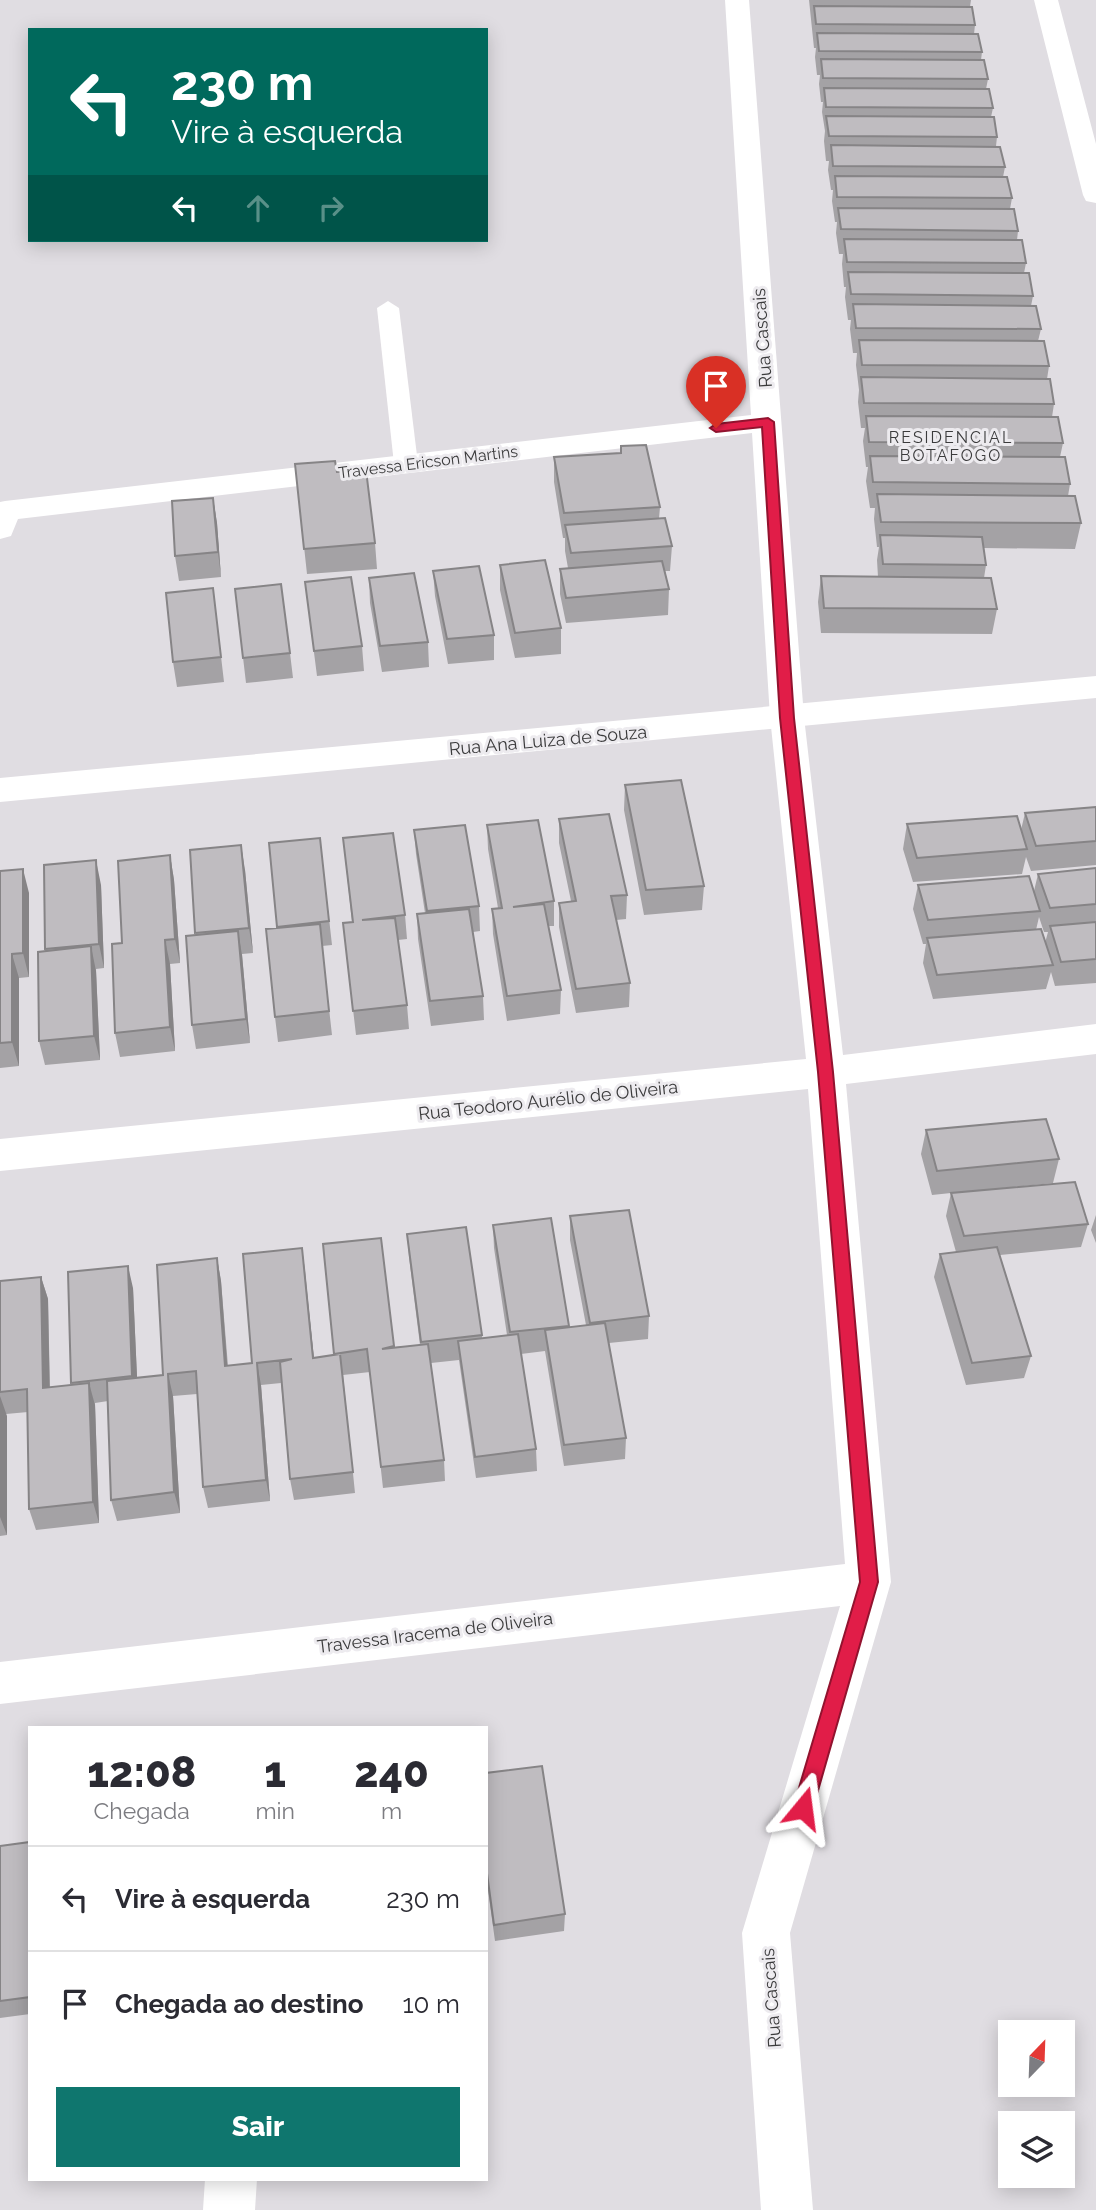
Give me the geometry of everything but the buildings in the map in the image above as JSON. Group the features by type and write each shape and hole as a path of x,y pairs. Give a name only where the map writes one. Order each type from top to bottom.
{"street":[{"name":"Rua Cascais","path":"737,0 787,718 825,1072 869,1582 766,1933 787,2210"},
{"path":"1046,0 1096,195"},
{"name":"Travessa Ericson Martins","path":"2,520 406,464 768,422"},
{"name":"Rua Ana Luiza de Souza","path":"0,790 1096,687"},
{"name":"Rua Teodoro Aurélio de Oliveira","path":"0,1155 825,1072 1096,1039"},
{"name":"Travessa Iracema de Oliveira","path":"0,1683 869,1582"},
{"path":"229,2210 231,2181"}],"lane":[{"path":"388,308 406,464"}],"district":[{"name":"RESIDENCIAL BOTAFOGO","path":"951,446"}],"route":[{"path":"716,428 768,422 787,718 825,1072 869,1582 803,1808"}]}
